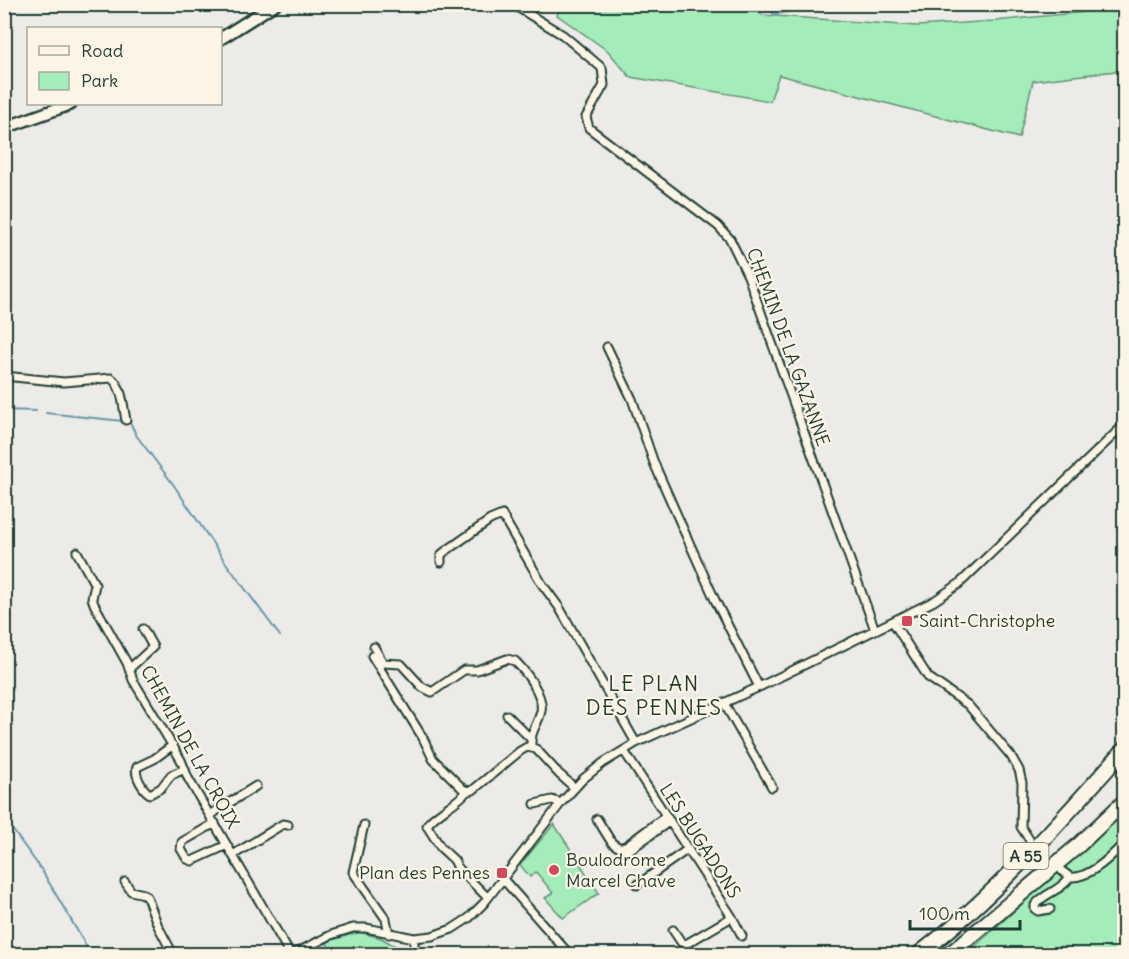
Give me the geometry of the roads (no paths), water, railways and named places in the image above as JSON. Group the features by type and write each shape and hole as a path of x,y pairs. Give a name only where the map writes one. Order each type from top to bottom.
{"highway":[{"name":"A 55","path":"919,954 1010,873 1125,750"},
{"name":"A 55","path":"950,954 1080,844 1125,802"}],"main road":[{"path":"222,38 275,4"},
{"path":"4,128 68,105"}],"street":[{"name":"CHEMIN DE LA GAZANNE","path":"512,4 563,35 602,68 604,85 586,117 589,128 718,226 730,239 748,276 875,630"},
{"path":"607,347 632,399 654,463 684,531 715,600 759,687"},
{"path":"4,376 64,382 113,379 121,395 126,420"},
{"path":"292,954 345,929 359,927 414,938 432,936 452,929 469,918 488,898 561,803 603,763 636,743 759,687 934,601 959,584 1125,425"},
{"path":"441,562 443,553 490,520 502,515 542,584 559,607 636,743"},
{"name":"CHEMIN DE LA CROIX","path":"77,552 95,585 92,598 94,604 133,680 292,954"},
{"path":"893,622 928,677 968,705 1011,756 1021,778 1022,827 1029,839"},
{"path":"129,669 153,648 144,629"},
{"path":"374,647 383,663 400,664 428,691 435,690 464,670 477,670 507,659 515,661 537,692 541,705 530,738 531,747"},
{"path":"372,656 423,738 433,759 467,791"},
{"path":"724,703 772,787"},
{"path":"507,715 530,738"},
{"path":"172,745 154,759 137,767 136,774 146,792 150,794 160,788 171,775 184,769"},
{"path":"488,898 441,848 428,829 429,822 459,800 467,791 473,790 520,751 531,747 536,749 575,788"},
{"name":"LES BUGADONS","path":"624,751 732,917 686,944 681,942 673,930"},
{"path":"210,815 256,786"},
{"path":"535,804 552,800 561,803"},
{"path":"597,819 612,843 620,848 668,818"},
{"path":"624,854 668,818"},
{"path":"215,823 182,842 181,849 187,859 192,861 227,845"},
{"path":"233,855 283,824 288,825"},
{"path":"364,825 353,872 386,919 389,927 388,934"},
{"path":"1062,871 1070,877 1079,877 1111,856 1125,843"},
{"path":"637,885 688,849"},
{"path":"1050,909 1037,911 1035,905 1040,899 1065,885 1070,877"},
{"path":"503,879 569,954"},
{"path":"125,882 131,891 147,897 173,954"},
{"path":"732,917 742,936"},
{"path":"414,938 414,954"}],"water":[{"path":"771,5 792,5 793,11 773,15"}],"waterway":[{"path":"4,410 36,411"},
{"path":"46,413 123,421"},
{"path":"130,422 136,435 280,636"},
{"path":"4,818 41,869 91,954"}],"tunnel":[{"path":"1035,845 1057,867"}],"place":[{"name":"Saint-Christophe","path":"907,621"},
{"name":"Boulodrome Marcel Chave","path":"554,870"},
{"name":"Plan des Pennes","path":"502,873"}],"district":[{"name":"LE PLAN DES PENNES","path":"654,696"}]}
